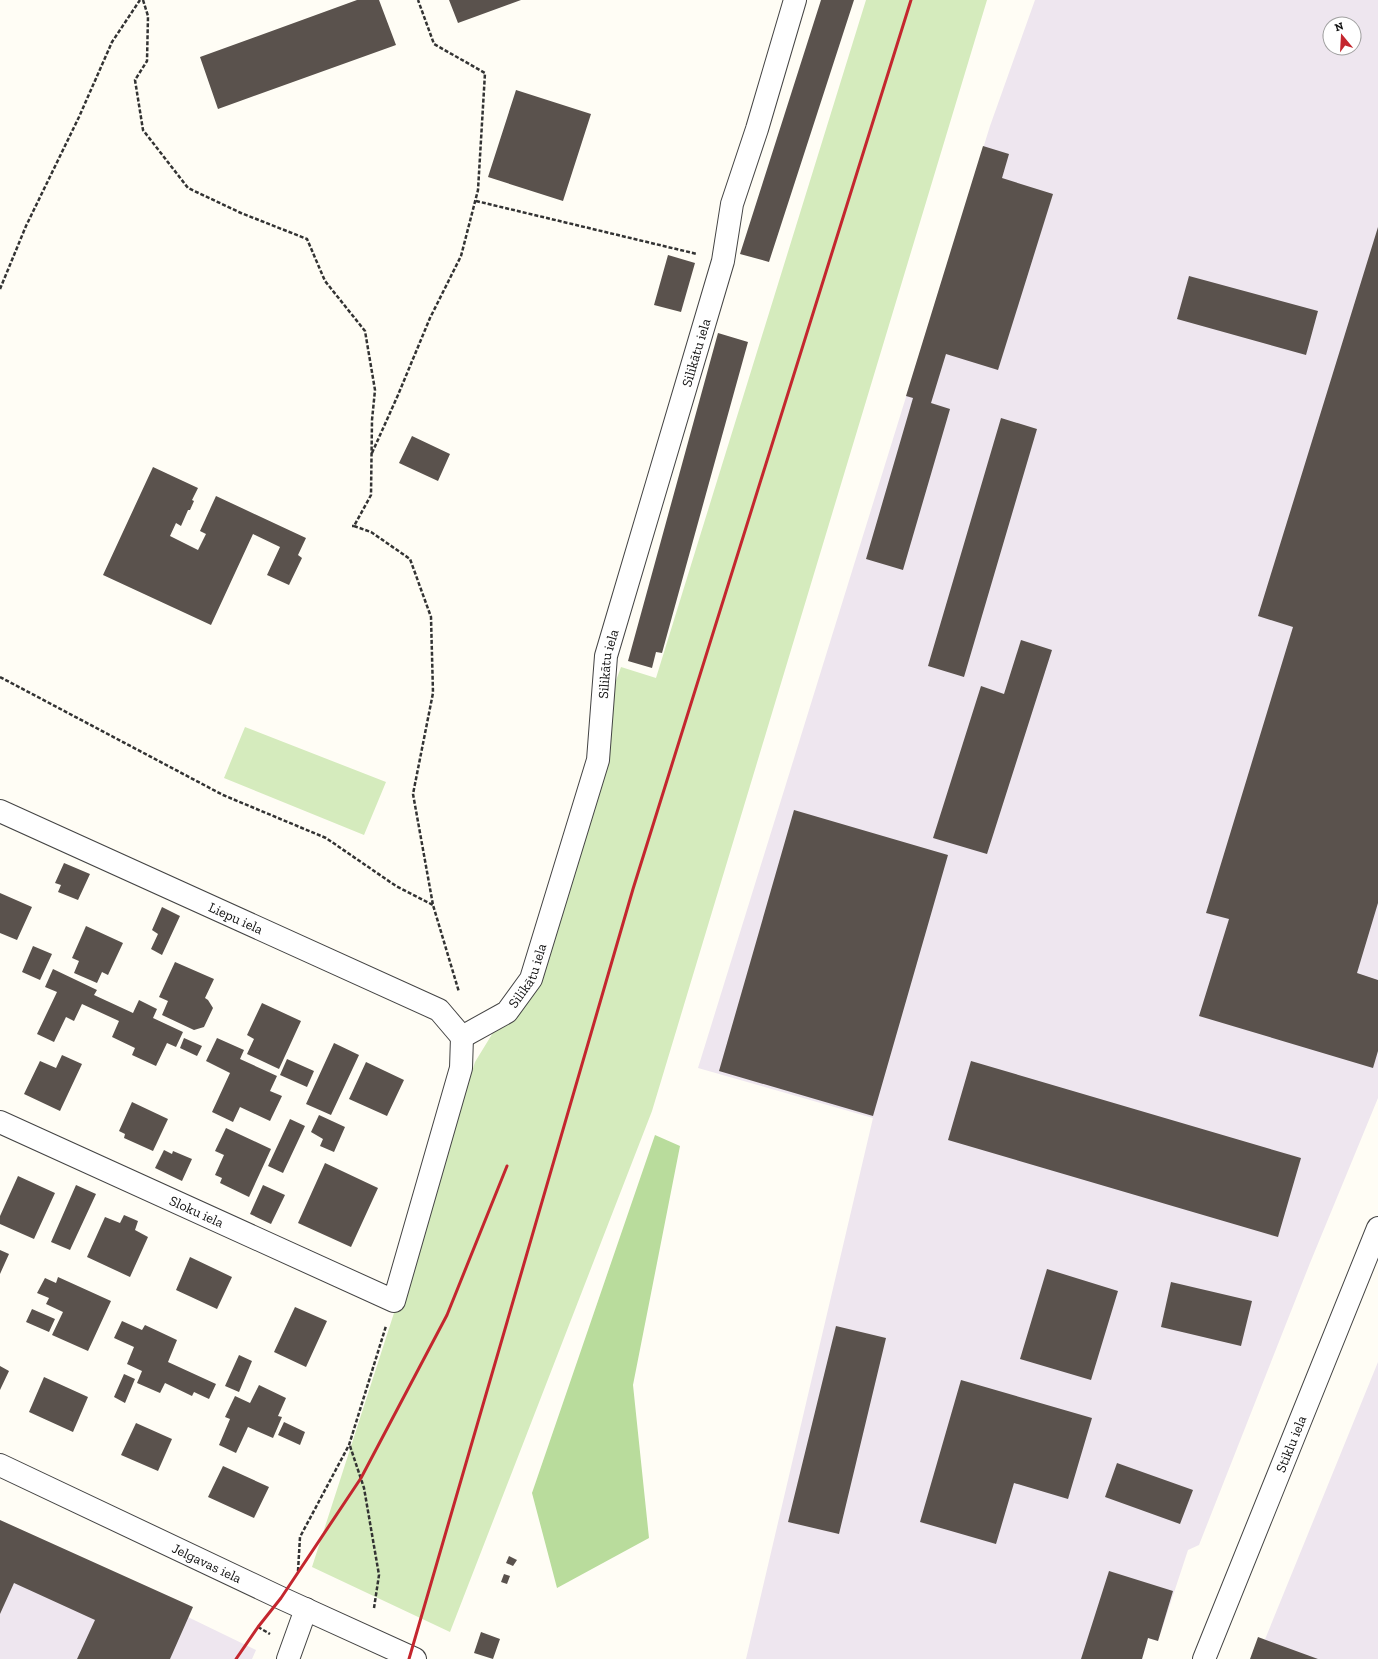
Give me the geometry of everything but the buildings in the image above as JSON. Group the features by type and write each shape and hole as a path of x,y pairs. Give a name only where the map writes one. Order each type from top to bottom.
{"street":[{"name":"Silikātu iela","path":"462,1037 507,1012 532,979 598,760 606,656 723,261 732,204 758,129 796,0"},
{"name":"Liepu iela","path":"0,811 440,1012 462,1037"},
{"path":"394,1301 461,1068 462,1037"},
{"name":"Sloku iela","path":"0,1122 394,1301"},
{"name":"Stiklu iela","path":"1204,1659 1378,1228"},
{"name":"Jelgavas iela","path":"0,1465 415,1659"},
{"path":"288,1659 306,1609"}],"path":[{"path":"0,289 26,226 79,117 112,42 142,0"},
{"path":"142,0 148,16 147,61 135,80 143,130 188,188 241,213 307,239 325,281 365,331 376,390 372,420 371,495 353,526 371,532 410,558 430,617 433,693 413,794 434,906 460,997 440,1012"},
{"path":"371,455 430,318 461,256 478,190 485,74 434,44 418,0"},
{"path":"476,201 723,261"},
{"path":"0,678 223,796 326,838 396,886 434,906"},
{"path":"298,1571 300,1537 349,1446 394,1301"},
{"path":"349,1446 364,1488 379,1575 374,1608"}],"shaded area":[{"path":"1035,0 1378,0 1378,1098 1310,1263 1199,1545 1188,1550 1158,1641 1148,1638 1142,1659 746,1659 873,1118 698,1068 990,126"},
{"path":"1378,1362 1378,1659 1257,1659"},
{"path":"0,1526 256,1650 252,1659 0,1659"}],"green space":[{"path":"866,0 987,0 652,1111 450,1632 312,1567 475,1062 494,1031 537,987 610,697 621,667 656,678"},
{"path":"245,727 386,782 364,835 224,778"},
{"path":"655,1135 680,1146 633,1385 649,1538 557,1588 532,1493"}],"railway":[{"path":"409,1659 633,889 911,0"},
{"path":"236,1659 258,1627 281,1598 361,1478 447,1315 507,1166"}]}
